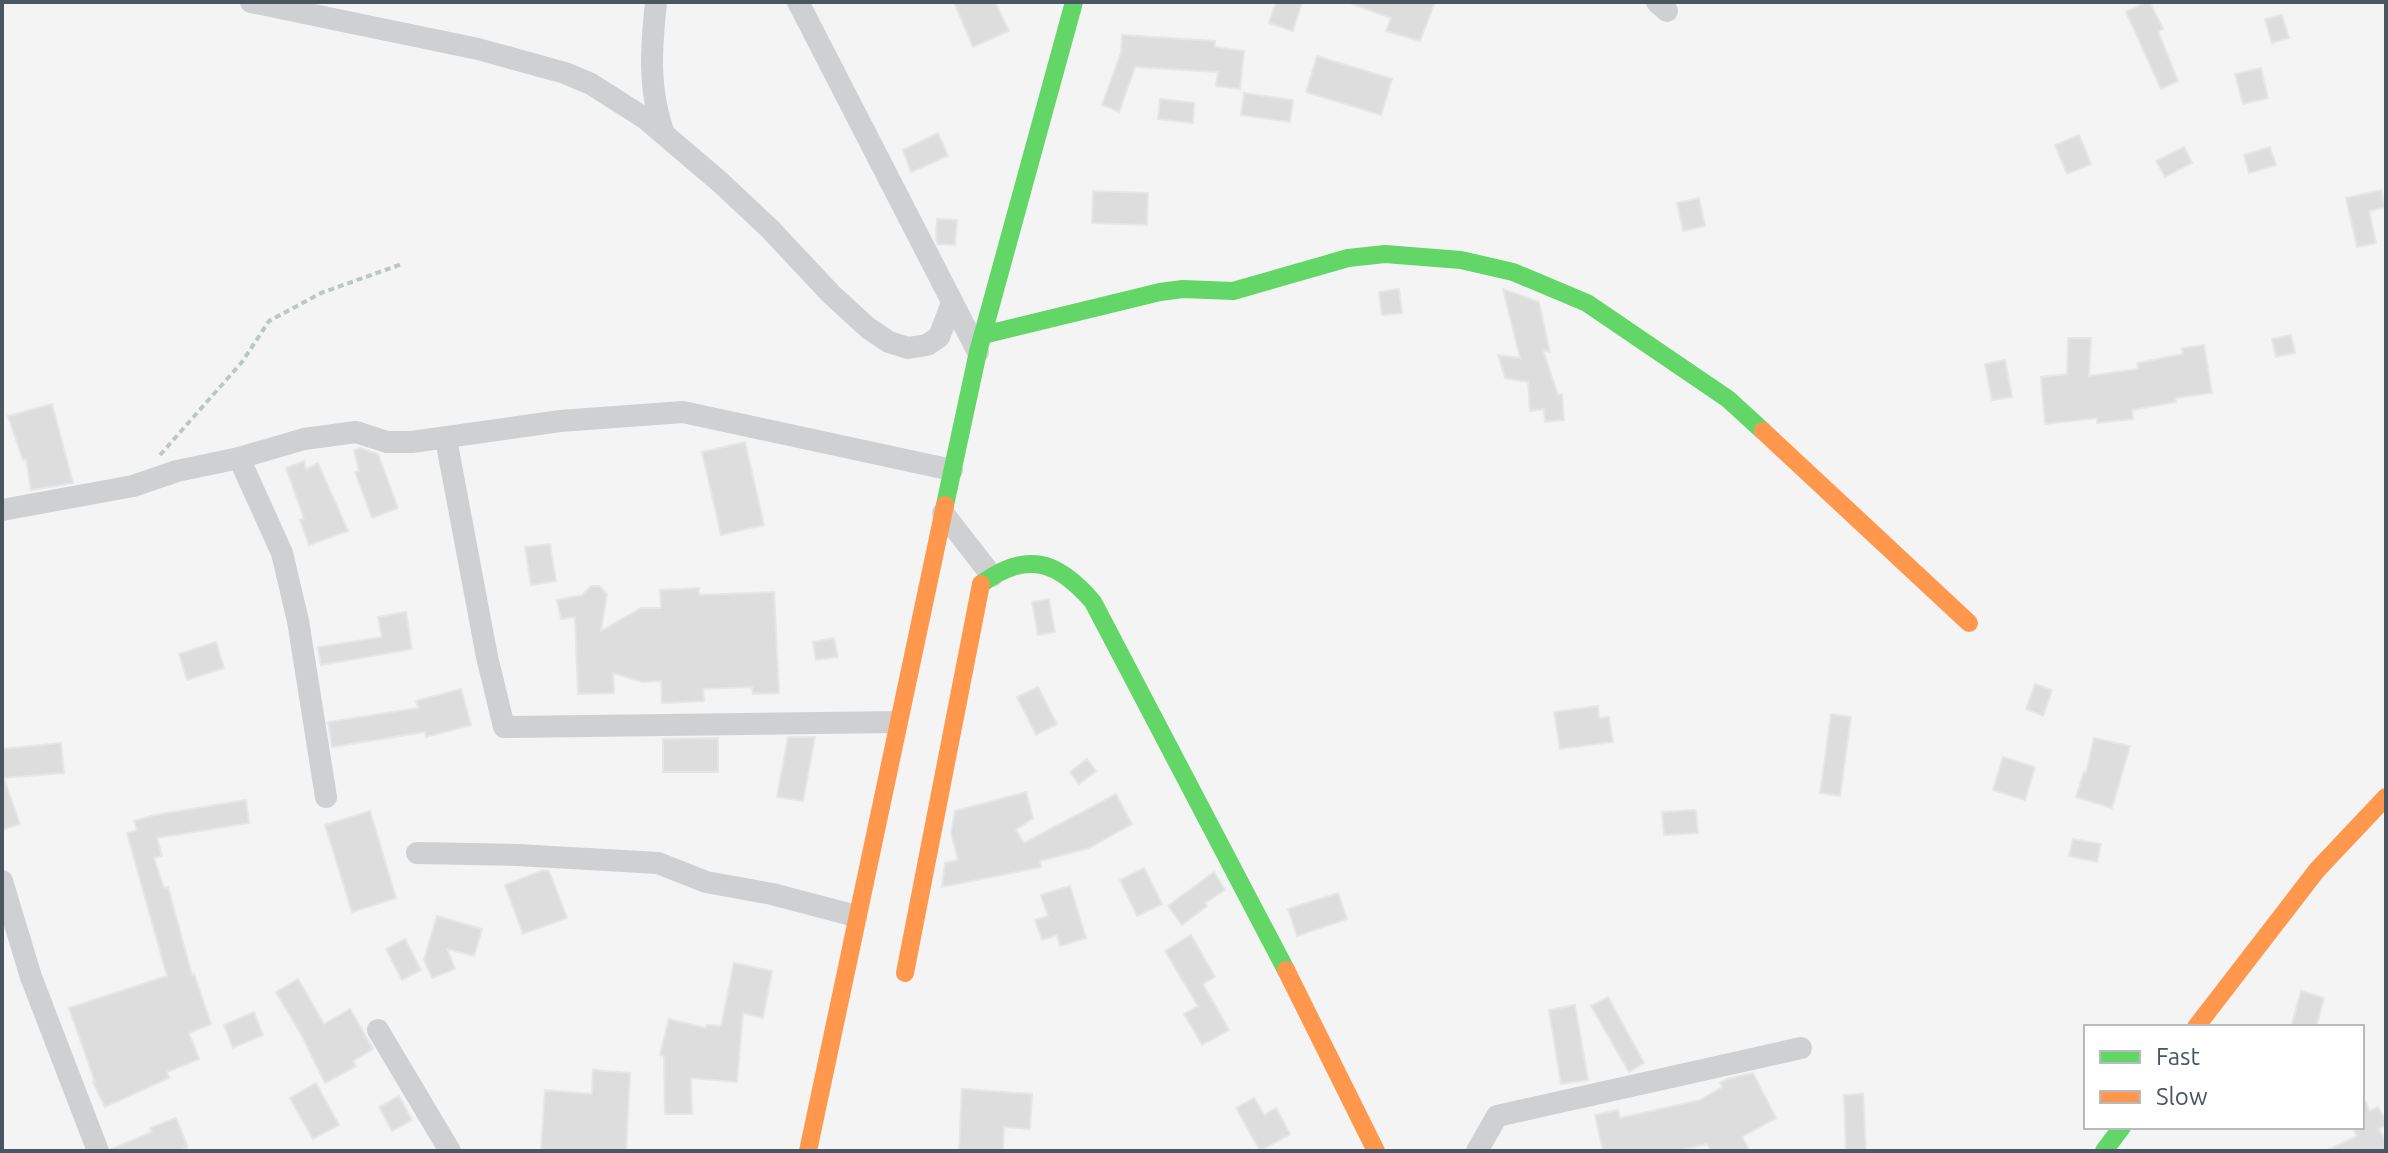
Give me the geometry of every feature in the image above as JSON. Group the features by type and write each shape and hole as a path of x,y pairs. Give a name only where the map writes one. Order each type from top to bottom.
{"street":[{"path":"251,2 434,39 565,73 591,84 620,101 720,182 770,229 831,294 868,328 889,342 908,348 927,345 939,337 952,303"},
{"path":"656,2 651,84 656,112 665,136"},
{"path":"798,2 952,303 980,344"},
{"path":"808,1151 980,344 1074,2"},
{"path":"980,344 1160,292 1183,289 1233,291 1348,258 1385,254 1461,260 1513,272 1587,303 1728,399 1969,623"},
{"path":"2,510 133,486 177,471 239,458 304,439 356,432 387,442 446,439 560,421 683,412 952,470"},
{"path":"446,439 487,657 504,727 897,722"},
{"path":"239,458 282,553 298,621 326,797"},
{"path":"943,513 992,576"},
{"path":"905,973 981,583 1001,569 1028,562 1051,565 1077,580 1093,602 1246,890 1376,1151"},
{"path":"2198,1025 2317,870 2386,797"},
{"path":"417,853 658,863 706,882 772,894 856,916"},
{"path":"2,881 31,977 98,1151"},
{"path":"378,1030 450,1151"},
{"path":"1477,1151 1497,1116 1801,1048"},
{"path":"2104,1151 2120,1129"}],"path":[{"path":"133,486 242,362 269,321 321,293 402,264"}],"building":[{"path":"954,2 995,2 1009,31 973,47"},
{"path":"1276,2 1302,2 1293,31 1269,23"},
{"path":"1352,2 1435,2 1420,41 1386,31 1391,18"},
{"path":"2150,2 2163,29 2158,31 2178,81 2161,89 2126,12"},
{"path":"2282,15 2289,38 2272,43 2265,19"},
{"path":"1122,35 1215,41 1215,47 1244,51 1240,89 1216,86 1218,72 1135,67 1119,112 1102,105 1121,53"},
{"path":"1317,56 1392,79 1381,115 1306,92"},
{"path":"2261,68 2268,98 2243,104 2235,74"},
{"path":"1244,93 1293,100 1290,122 1241,115"},
{"path":"1160,99 1194,103 1193,123 1158,119"},
{"path":"938,133 948,156 911,172 903,150"},
{"path":"2079,135 2091,164 2067,174 2055,145"},
{"path":"2184,147 2192,163 2165,177 2156,161"},
{"path":"2270,147 2276,165 2249,173 2244,155"},
{"path":"2381,190 2385,207 2369,211 2376,243 2357,247 2346,198"},
{"path":"1093,191 1148,193 1147,225 1092,223"},
{"path":"1699,198 1705,226 1683,231 1677,203"},
{"path":"937,219 957,220 955,245 938,244"},
{"path":"1399,289 1402,313 1382,315 1379,292"},
{"path":"1503,289 1539,302 1550,352 1543,350 1558,395 1562,394 1564,420 1545,422 1544,409 1530,411 1528,382 1505,378 1498,355 1520,358"},
{"path":"2291,335 2295,353 2276,357 2272,339"},
{"path":"2068,338 2091,338 2089,376 2138,369 2137,363 2183,354 2182,348 2204,345 2212,393 2175,398 2176,402 2132,410 2133,419 2097,423 2097,418 2045,424 2041,377 2067,374"},
{"path":"2005,360 2012,397 1992,400 1985,364"},
{"path":"52,404 73,483 31,490 26,459 23,460 8,416"},
{"path":"745,442 764,525 721,535 702,452"},
{"path":"360,448 378,454 398,508 372,518 355,472 359,471 354,450"},
{"path":"304,461 306,469 318,463 348,531 309,545 300,520 304,518 286,468"},
{"path":"550,544 556,581 531,585 525,547"},
{"path":"591,586 599,586 607,594 601,631 641,608 661,608 660,590 699,588 699,595 774,592 779,693 753,694 752,687 703,689 704,701 662,703 661,681 642,682 613,673 614,693 578,694 575,617 561,619 557,600 582,595"},
{"path":"1049,599 1055,632 1038,635 1032,602"},
{"path":"406,612 412,649 321,665 318,647 382,637 378,617"},
{"path":"834,638 838,657 816,660 813,642"},
{"path":"216,642 224,668 187,680 179,654"},
{"path":"2035,684 2052,690 2043,716 2026,709"},
{"path":"1038,687 1057,724 1036,735 1017,697"},
{"path":"461,689 471,725 426,737 425,732 332,747 328,722 418,708 416,701"},
{"path":"1598,706 1599,718 1609,717 1613,742 1560,749 1554,712"},
{"path":"1831,714 1851,717 1840,796 1820,793"},
{"path":"788,737 815,737 803,801 777,797"},
{"path":"718,738 718,772 663,772 663,739"},
{"path":"2094,738 2130,746 2112,808 2076,797 2086,773"},
{"path":"61,743 64,773 2,778 2,749"},
{"path":"2003,757 2035,767 2025,800 1993,790"},
{"path":"1087,759 1096,771 1079,784 1070,772"},
{"path":"2,779 20,824 2,830"},
{"path":"1026,792 1033,818 1016,830 1024,843 1116,794 1132,824 1089,848 1040,861 1041,867 942,887 945,863 958,860 951,833 955,811"},
{"path":"246,800 249,823 157,838 162,856 154,858 164,888 168,887 192,975 211,1024 189,1033 199,1059 167,1072 169,1078 105,1107 93,1082 69,1008 167,976 127,833 137,830 134,821 155,815"},
{"path":"1696,810 1698,833 1664,835 1662,812"},
{"path":"370,811 396,898 352,912 325,825"},
{"path":"2073,839 2101,844 2097,862 2069,856"},
{"path":"1144,868 1162,904 1137,916 1120,880"},
{"path":"543,870 549,871 567,918 523,934 505,885"},
{"path":"1214,872 1225,890 1205,903 1207,906 1182,925 1168,906"},
{"path":"1070,886 1086,938 1060,946 1057,935 1042,940 1035,920 1048,916 1041,895"},
{"path":"1338,893 1347,919 1297,936 1288,909"},
{"path":"437,916 482,929 474,956 447,949 455,969 432,978 424,960"},
{"path":"1191,935 1215,977 1203,984 1229,1030 1202,1045 1184,1014 1198,1006 1165,951"},
{"path":"405,939 421,970 402,980 386,949"},
{"path":"734,963 772,971 763,1018 743,1013 737,1082 691,1078 692,1114 665,1114 664,1056 660,1055 669,1019 706,1028 707,1025 721,1026"},
{"path":"298,979 324,1024 350,1009 373,1049 353,1061 356,1066 325,1083 276,992"},
{"path":"2301,991 2324,998 2317,1025 2292,1025"},
{"path":"1608,997 1644,1063 1629,1072 1591,1006"},
{"path":"1575,1005 1588,1080 1561,1084 1549,1010"},
{"path":"254,1012 263,1035 233,1048 224,1025"},
{"path":"593,1070 630,1073 626,1151 541,1151 545,1090 592,1094"},
{"path":"1753,1073 1776,1118 1742,1137 1750,1151 1711,1151 1707,1144 1678,1151 1603,1151 1595,1115 1618,1110 1620,1118 1700,1100 1722,1087 1720,1083 1727,1079"},
{"path":"316,1083 339,1125 313,1139 290,1098"},
{"path":"962,1089 1032,1094 1030,1129 1004,1127 1003,1151 959,1151"},
{"path":"1863,1094 1866,1151 1846,1151 1844,1095"},
{"path":"399,1096 412,1120 392,1131 379,1107"},
{"path":"1254,1098 1264,1115 1276,1108 1290,1134 1260,1151 1236,1108"},
{"path":"2364,1099 2370,1111 2378,1107 2386,1122 2379,1129 2386,1142 2386,1151 2326,1151 2357,1136 2353,1129 2364,1129"},
{"path":"176,1118 188,1147 179,1151 111,1149 152,1132 150,1128"}],"traffic: fast":[{"path":"945,505 978,352 1074,2"},
{"path":"983,335 1160,292 1183,289 1233,291 1348,258 1385,254 1461,260 1513,272 1587,303 1728,399 1763,431"},
{"path":"981,584 1013,567 1041,565 1067,577 1093,602 1286,970"},
{"path":"2104,1151 2120,1129"}],"traffic: slow":[{"path":"1763,431 1969,623"},
{"path":"808,1151 945,505"},
{"path":"905,973 981,584"},
{"path":"2198,1025 2317,870 2386,797"},
{"path":"1286,970 1376,1151"}]}
